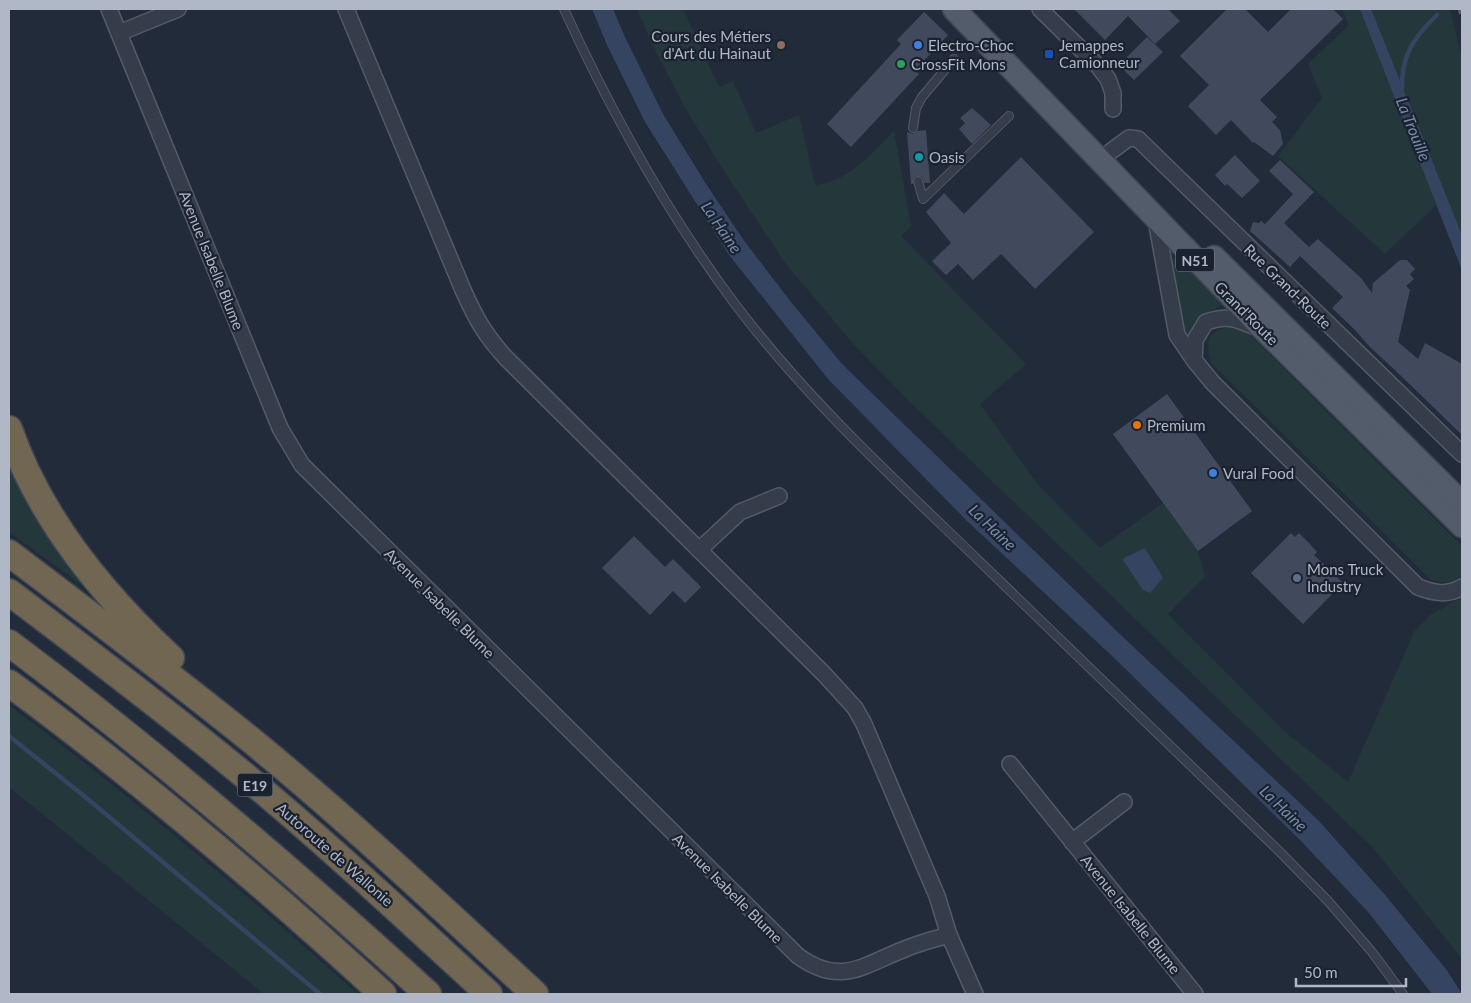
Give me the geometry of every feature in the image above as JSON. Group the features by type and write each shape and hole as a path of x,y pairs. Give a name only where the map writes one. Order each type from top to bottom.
{"highway":[{"path":"9,428 20,457 40,498 55,524 89,571 130,619 188,674 258,746"},
{"path":"9,553 100,621 258,746 405,874 535,994"},
{"name":"Autoroute de Wallonie","path":"9,592 79,644 233,766 385,898 489,994"},
{"name":"E19","path":"9,643 54,676 207,799 428,994"},
{"path":"9,683 186,823 333,948 383,994"}],"main road":[{"name":"Grand'Route","path":"954,9 1265,331 1452,501"},
{"name":"Grand'Route","path":"973,9 1110,152 1452,501 1462,526"}],"street":[{"name":"Avenue Isabelle Blume","path":"109,9 280,428 292,450 310,474 798,956 825,970 835,972 852,971 905,949 949,934"},
{"path":"119,33 178,9"},
{"path":"346,9 463,290 474,315 488,337 506,358 830,681 860,715 937,896 949,934 974,994"},
{"path":"1040,9 1098,66 1108,79 1113,93 1113,109"},
{"name":"Rue Grand-Route","path":"1110,152 1129,138 1138,139 1462,454"},
{"path":"1156,220 1178,335 1194,360 1212,382 1418,587 1441,593 1455,592 1462,587"},
{"path":"1194,360 1195,340 1206,322 1221,317 1237,319 1265,331"},
{"path":"699,550 740,512 779,496"},
{"name":"Avenue Isabelle Blume","path":"1010,764 1195,994"},
{"path":"1072,842 1124,802"}],"lane":[{"path":"564,9 578,41 637,155 667,205 736,306 801,383 871,457 1321,894 1372,952 1404,994"},
{"path":"913,128 916,108 922,97 954,59"},
{"path":"918,181 923,200 1009,116"}],"green space":[{"path":"637,9 683,9 719,87 733,81 756,133 799,115 815,185 827,183 849,172 868,157 894,131 911,226 901,236 1026,364 980,404 1039,486 1100,548 1163,503 1198,551 1205,577 1168,614 1284,731 1348,782 1414,632 1430,615 1462,597 1462,959 1373,848 909,401 855,346 786,264 724,171 685,108 652,44"},
{"path":"1342,9 1450,9 1462,58 1462,270 1436,205 1385,254 1278,156 1322,98 1308,64 1349,25"},
{"path":"1177,256 1223,305 1210,311 1196,322 1187,341 1182,328 1173,259"},
{"path":"1235,326 1253,338 1462,546 1462,576 1450,583 1431,580 1211,363 1208,347 1210,337 1219,330"},
{"path":"9,450 98,597 9,532"},
{"path":"9,705 99,774 186,845 358,994 264,994 9,787"}],"water":[{"name":"La Haine","path":"592,9 613,9 663,114 706,184 745,242 842,364 1124,638 1319,821 1385,895 1446,969 1462,994 1432,994 1369,913 1301,841 1110,654 967,521 828,379 729,255 645,122 607,45"},
{"name":"La Trouille","path":"1360,9 1371,9 1462,235 1462,270"},
{"path":"1145,548 1163,578 1150,593 1143,590 1123,560"}],"building":[{"path":"1074,9 1168,9 1180,21 1155,44 1128,16 1105,40"},
{"path":"1227,9 1245,9 1268,32 1291,9 1333,9 1343,19 1260,100 1277,117 1272,122 1280,130 1283,144 1273,156 1253,143 1231,120 1216,135 1188,106 1209,85 1180,56"},
{"path":"924,12 948,35 915,70 919,74 851,147 827,124 901,44 897,40"},
{"path":"1147,37 1163,52 1134,80 1119,65"},
{"path":"972,108 991,125 972,144 959,129 965,123 960,118"},
{"name":"Oasis","path":"926,130 930,183 924,183 922,177 917,176 914,177 913,184 911,184 907,132 913,134"},
{"path":"1235,155 1260,181 1242,198 1227,184 1225,186 1215,175"},
{"path":"1021,157 1094,232 1035,289 1001,254 973,280 958,264 946,275 932,261 951,243 926,212 944,193 964,214"},
{"path":"1280,160 1314,192 1284,223 1309,247 1318,239 1361,278 1372,293 1373,283 1400,260 1407,260 1415,269 1410,274 1414,279 1406,286 1410,290 1398,342 1418,359 1425,343 1462,364 1462,435 1332,308 1343,297 1300,256 1290,267 1250,231 1253,222 1259,223 1261,221 1265,224 1293,194 1269,171"},
{"path":"1167,394 1252,511 1198,551 1113,434"},
{"name":"Mons Truck Industry","path":"1291,533 1295,537 1299,533 1317,552 1314,555 1343,583 1303,624 1251,573"},
{"path":"634,536 665,567 673,559 701,587 685,603 673,591 650,615 602,568"}],"waterway":[{"name":"La Trouille","path":"1402,90 1404,67 1410,48 1421,32 1437,15"},
{"path":"9,736 89,800 320,994"}],"railway":[{"path":"1460,9 1462,19"}],"place":[{"name":"Cours des Métiers d'Art du Hainaut","path":"781,45"},
{"name":"Electro-Choc","path":"918,45"},
{"name":"Jemappes Camionneur","path":"1049,54"},
{"name":"CrossFit Mons","path":"901,64"},
{"name":"Oasis","path":"919,157"},
{"name":"Premium","path":"1137,425"},
{"name":"Vural Food","path":"1213,473"},
{"name":"Mons Truck Industry","path":"1297,578"}]}
